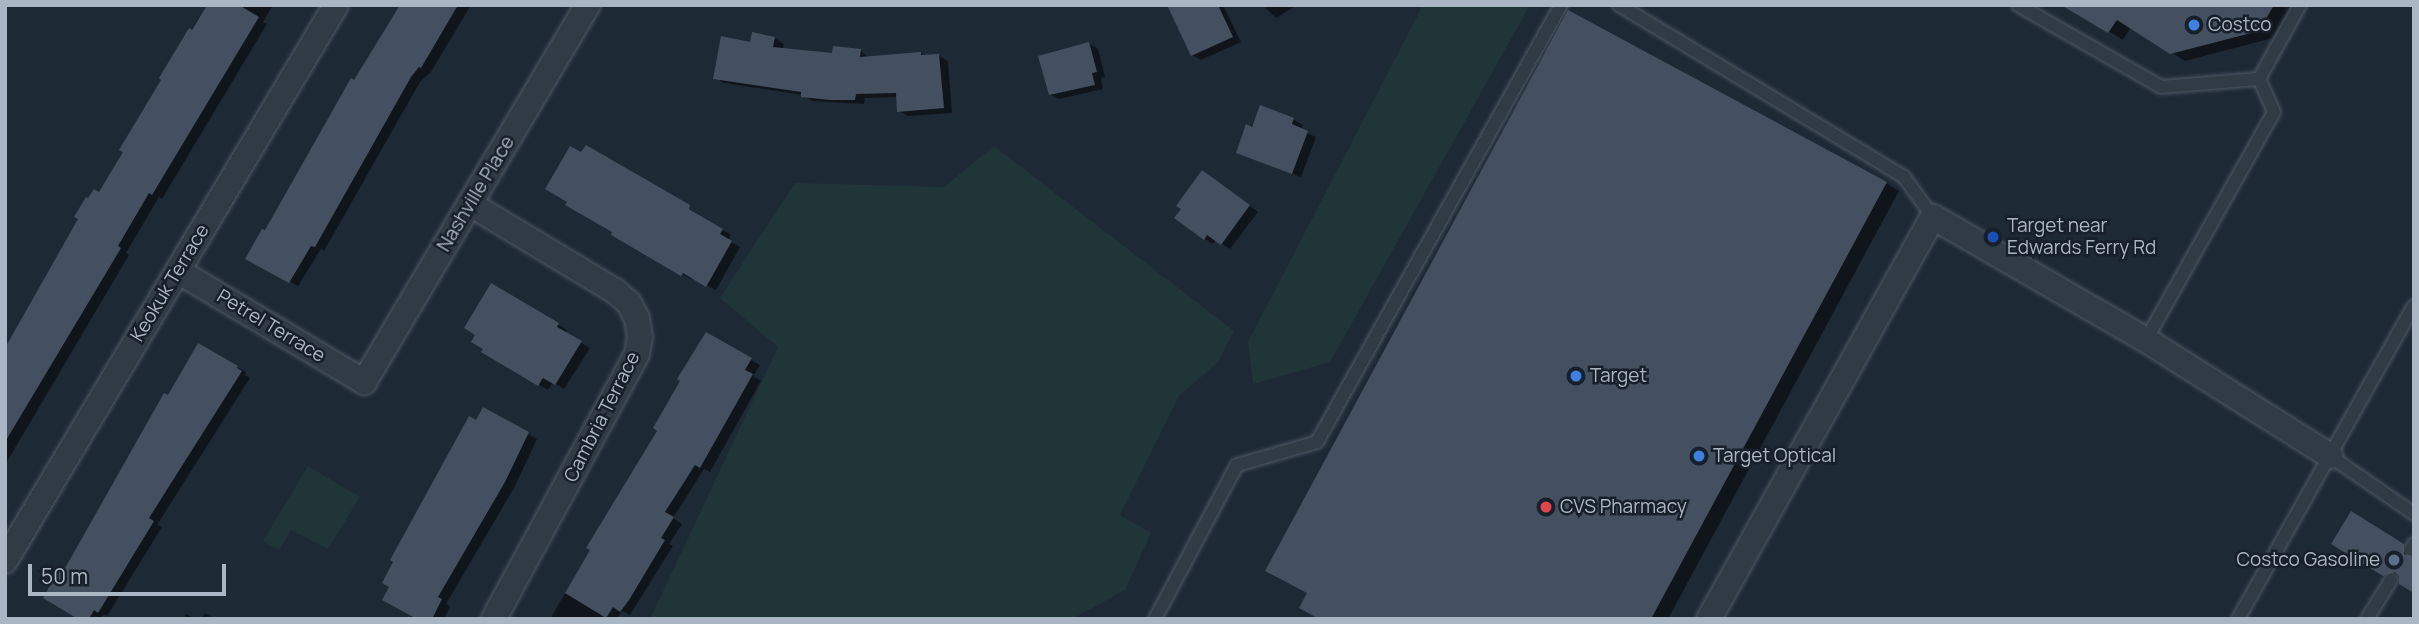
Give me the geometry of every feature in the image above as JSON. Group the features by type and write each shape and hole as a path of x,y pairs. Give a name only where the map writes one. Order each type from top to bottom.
{"street":[{"name":"Keokuk Terrace","path":"5,561 336,5"},
{"name":"Nashville Place","path":"364,382 588,5"},
{"name":"Cambria Terrace","path":"470,204 615,291 629,303 637,319 640,337 638,354 494,619"},
{"path":"1709,619 1933,217 2146,340 2330,456"},
{"name":"Petrel Terrace","path":"177,271 364,382"}],"lane":[{"path":"1155,619 1237,465 1317,442 1561,5"},
{"path":"1619,5 1904,177 1933,217"},
{"path":"2018,5 2161,87 2259,79"},
{"path":"2259,79 2300,5"},
{"path":"2146,340 2274,112 2259,79"},
{"path":"2238,619 2414,306"},
{"path":"2330,456 2414,514"},
{"path":"2367,619 2391,580"}],"green space":[{"path":"1423,5 1530,5 1330,362 1253,384 1248,342"},
{"path":"994,146 1234,331 1218,362 1179,396 1120,515 1151,533 1125,590 1072,619 650,619 778,347 720,298 795,183 944,187"},
{"path":"308,466 360,497 328,549 291,530 279,550 263,541"}],"building":[{"path":"207,5 239,5 259,17 152,195 149,193 118,246 121,248 5,442 5,348 78,219 74,217 94,189 99,192 123,152 119,150 161,80 159,78 189,28 192,30"},
{"path":"400,5 458,5 421,68 411,77 315,247 311,246 289,283 245,259 262,229 265,230 351,78 354,80"},
{"path":"1167,5 1218,5 1233,37 1191,56"},
{"name":"Costco","path":"2061,5 2274,5 2259,31 2170,54 2117,20 2108,33"},
{"name":"Target","path":"1568,10 1887,182 1651,619 1319,619 1299,608 1307,593 1265,571"},
{"path":"752,32 775,37 773,47 832,53 833,46 861,49 860,57 921,52 921,55 939,54 944,108 897,112 896,93 856,94 855,100 830,100 801,97 801,92 713,79 721,36 750,42"},
{"path":"1089,42 1097,72 1092,73 1095,85 1049,95 1038,56"},
{"path":"1260,105 1294,118 1292,124 1308,131 1292,174 1236,153 1246,124 1252,127"},
{"path":"586,145 690,205 689,209 723,229 720,234 732,241 706,287 683,273 681,276 611,235 612,232 565,205 567,202 545,189 570,146 581,152"},
{"path":"1202,170 1250,205 1221,245 1207,235 1204,240 1174,218 1181,209 1176,206"},
{"path":"491,283 559,323 557,327 582,341 555,385 543,378 538,386 481,352 483,349 471,342 475,335 464,328"},
{"path":"706,332 752,358 745,370 753,374 700,468 695,465 665,512 674,517 661,538 665,540 629,600 620,612 613,607 606,618 565,593 590,550 586,548 657,431 653,428 680,381 677,379"},
{"path":"198,343 242,371 149,518 154,521 98,613 94,610 89,619 78,619 43,598 60,568 64,570 164,393 168,395"},
{"path":"483,407 529,432 505,482 438,597 442,599 432,619 417,619 382,600 389,587 382,583 393,562 390,560 469,416 476,420"},
{"path":"2351,511 2404,544 2404,554 2414,557 2414,593 2399,584 2399,576 2395,572 2383,576 2331,544"}],"place":[{"name":"Costco","path":"2194,25"},
{"name":"Target near Edwards Ferry Rd","path":"1993,237"},
{"name":"Target","path":"1576,376"},
{"name":"Target Optical","path":"1699,456"},
{"name":"CVS Pharmacy","path":"1546,507"},
{"name":"Costco Gasoline","path":"2394,560"}]}
